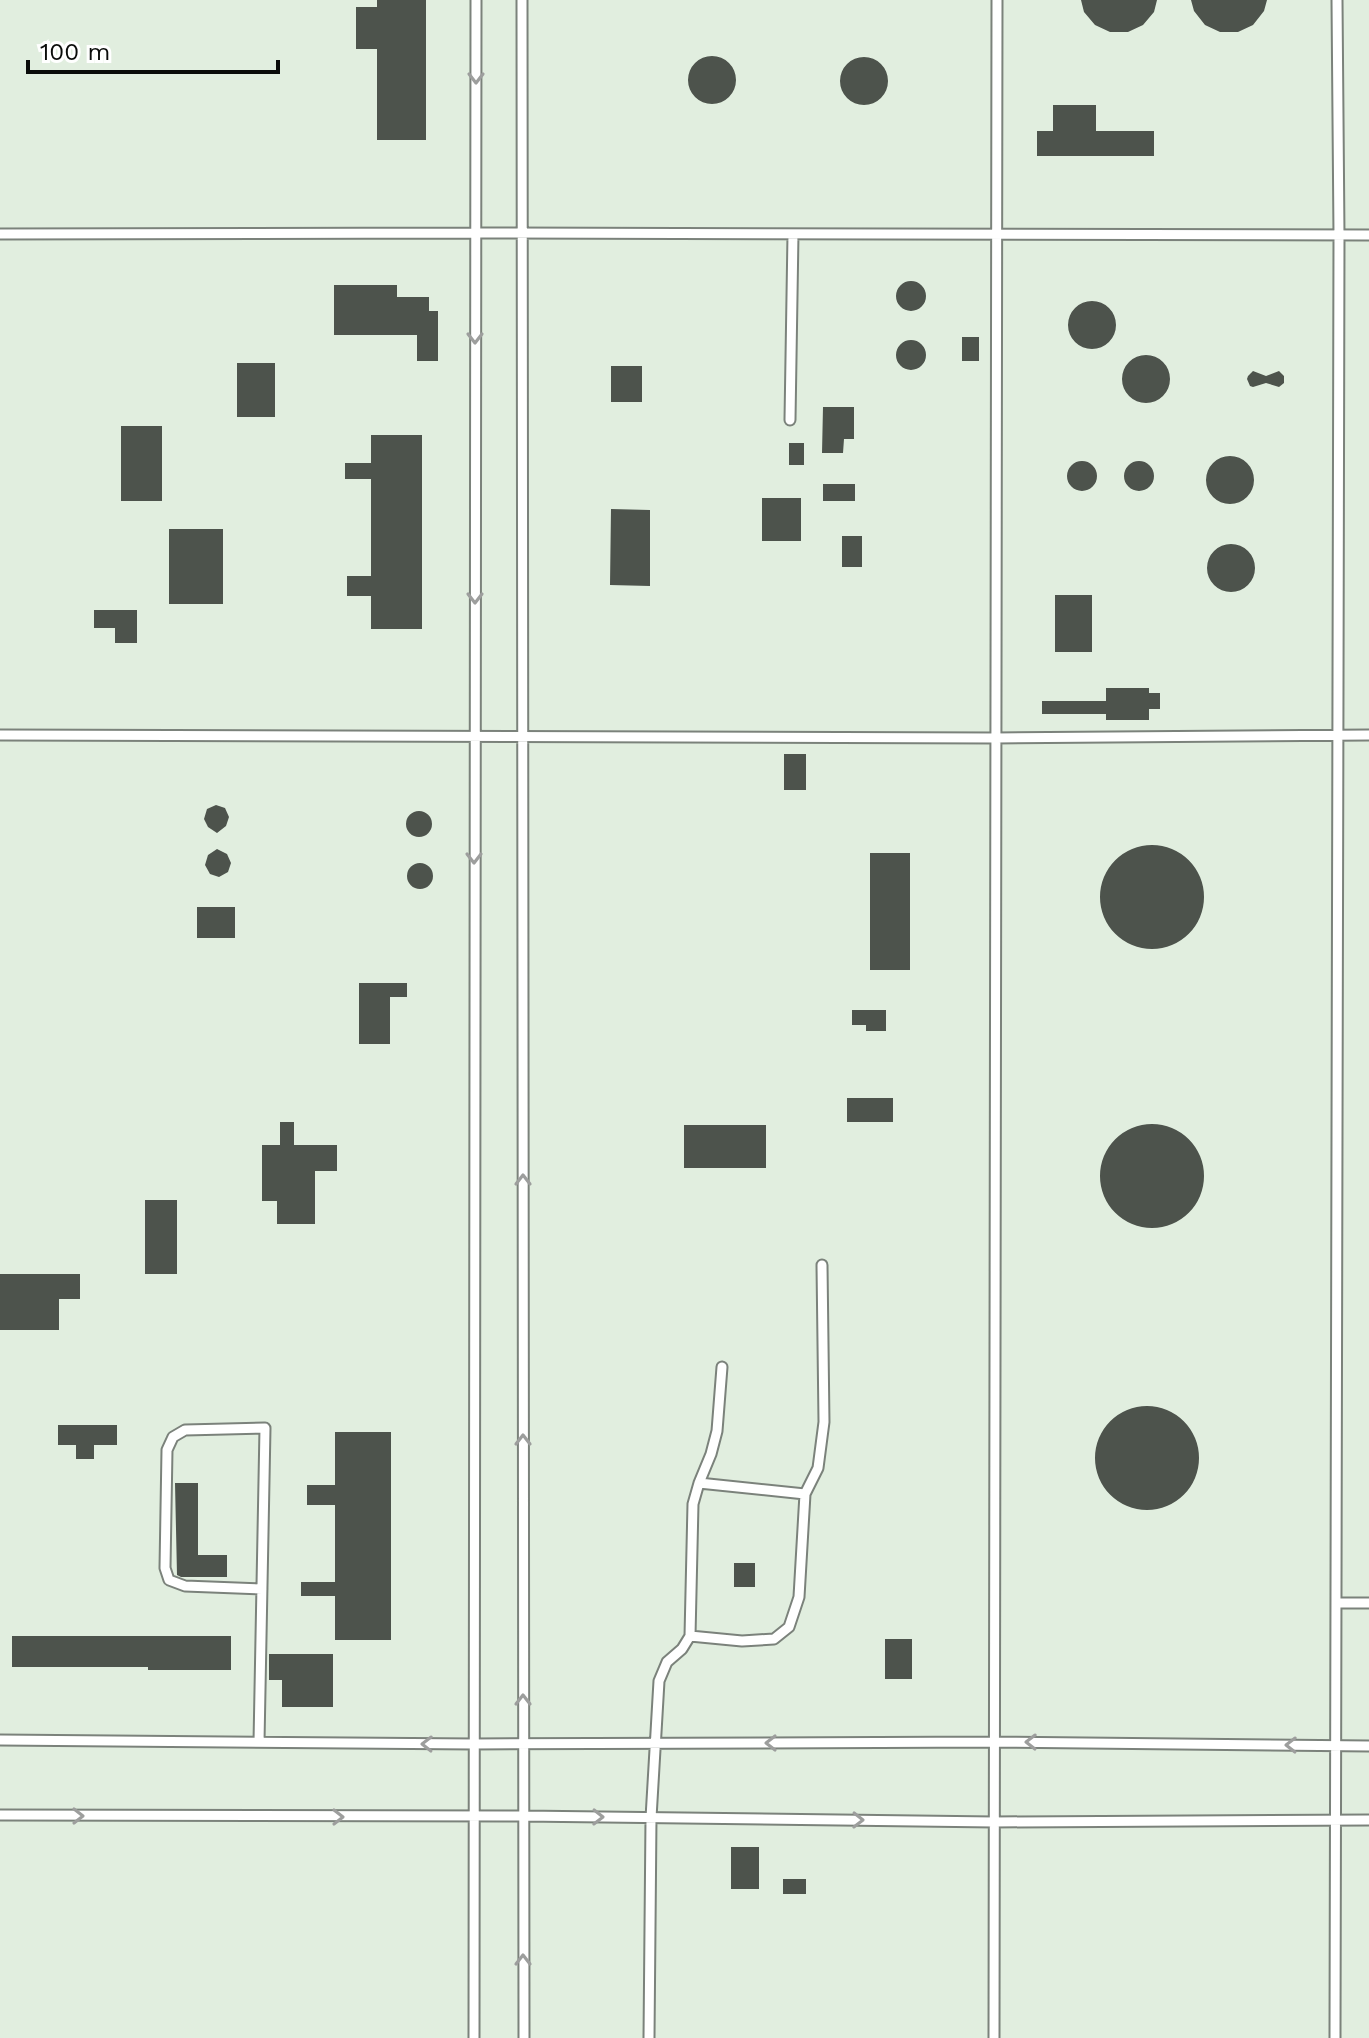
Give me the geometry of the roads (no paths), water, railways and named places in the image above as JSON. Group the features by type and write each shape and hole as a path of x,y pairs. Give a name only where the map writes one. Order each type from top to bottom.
{"lane":[{"path":"474,2038 476,0"},
{"path":"522,0 524,2038"},
{"path":"994,2038 997,0"},
{"path":"1335,2038 1337,0"},
{"path":"0,234 1369,235"},
{"path":"790,420 793,234"},
{"path":"0,735 996,738 1369,735"},
{"path":"690,1636 742,1641 774,1639 789,1627 799,1597 805,1494 818,1468 824,1422 822,1265"},
{"path":"649,2038 651,1818 659,1681 667,1662 682,1649 690,1636 693,1504 717,1431 722,1367"},
{"path":"259,1742 262,1589 265,1428 185,1430 173,1437 167,1450 165,1568 169,1580 185,1586 262,1589"},
{"path":"699,1483 805,1494"},
{"path":"1336,1603 1369,1603"},
{"path":"0,1740 1369,1746"},
{"path":"0,1815 523,1816 994,1822 1369,1820"}]}
